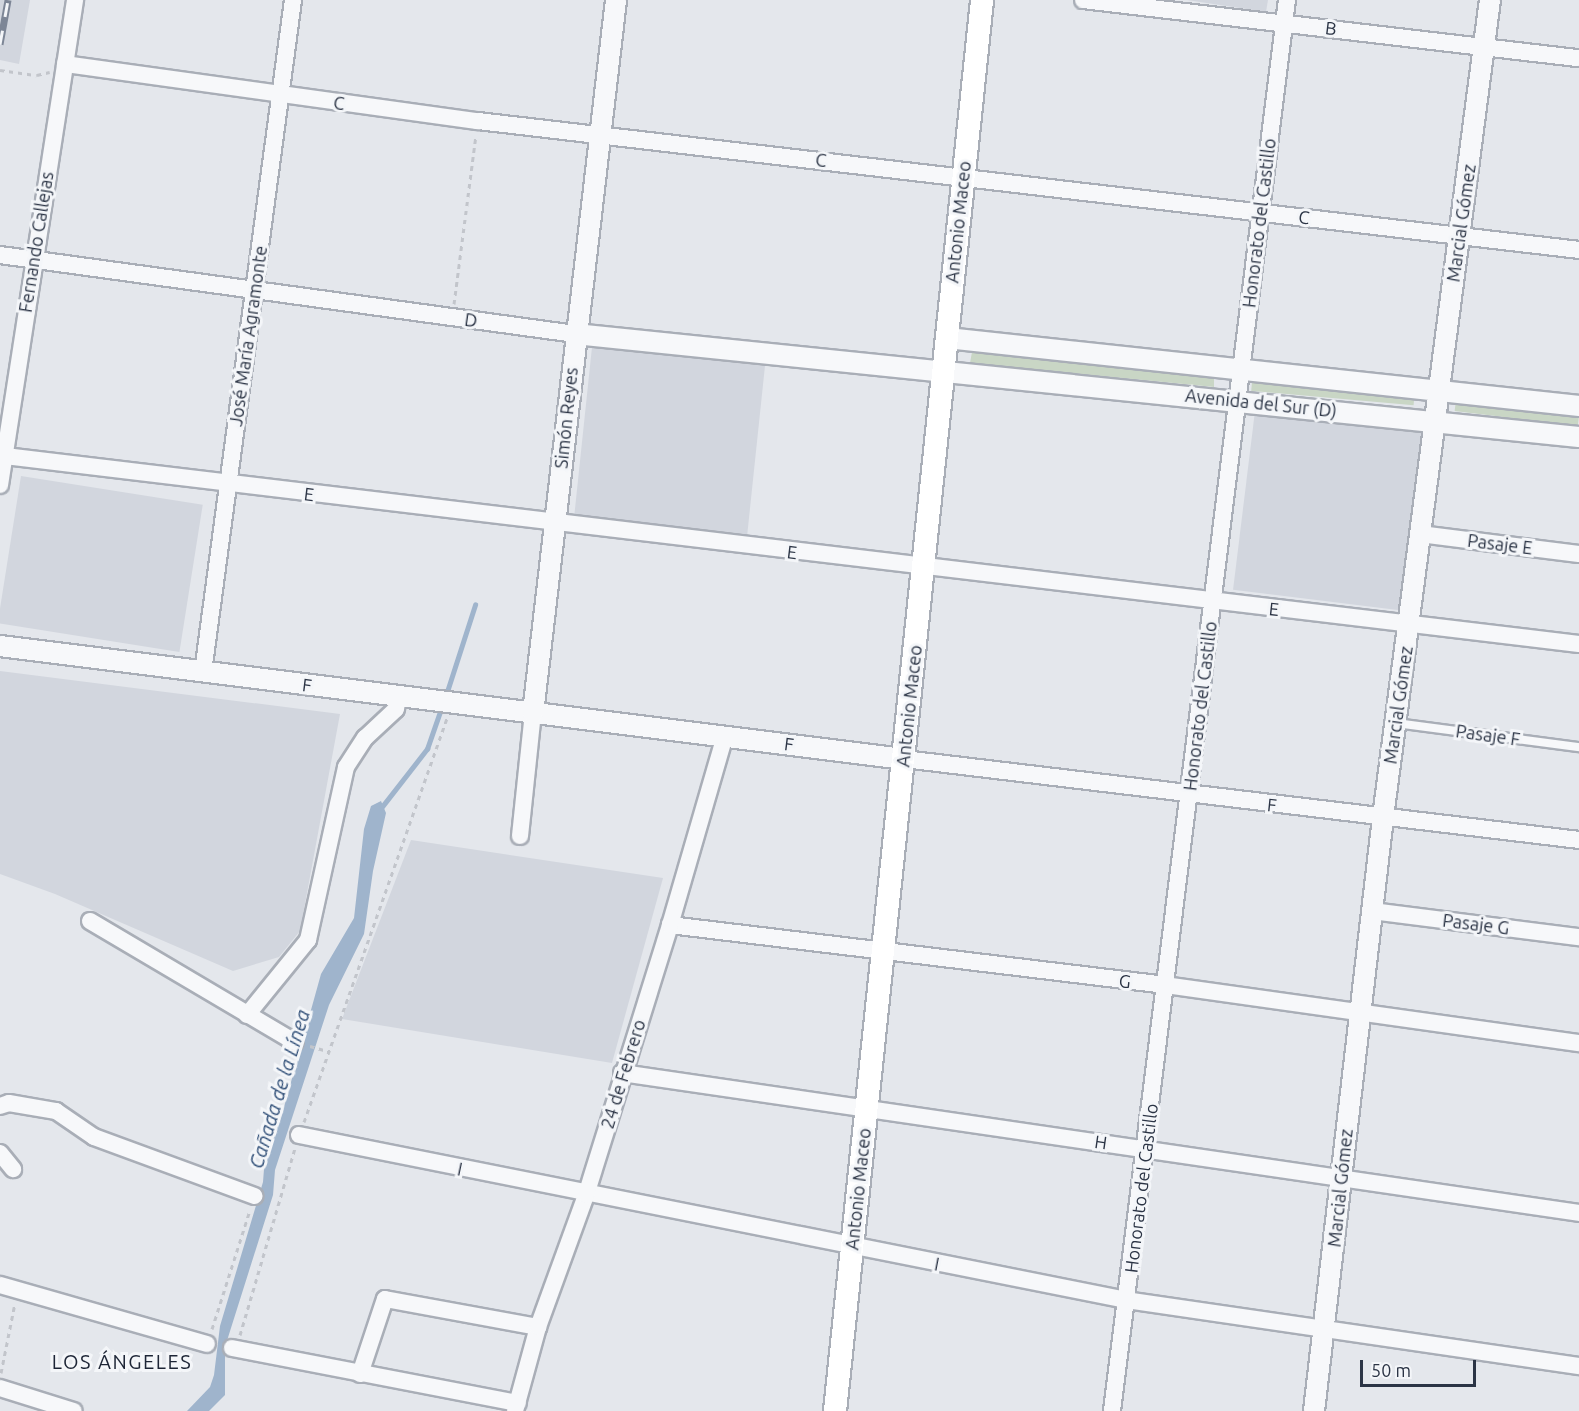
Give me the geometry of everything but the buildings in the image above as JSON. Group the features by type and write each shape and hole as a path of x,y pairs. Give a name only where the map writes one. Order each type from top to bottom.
{"main road":[{"name":"Antonio Maceo","path":"835,1411 982,0"}],"street":[{"name":"Fernando Callejas","path":"0,485 32,259 75,0"},
{"name":"José María Agramonte","path":"203,672 293,0"},
{"name":"Simón Reyes","path":"520,836 575,334 616,0"},
{"name":"B","path":"1083,0 1579,58"},
{"name":"Honorato del Castillo","path":"1112,1411 1147,1149 1239,369 1287,0"},
{"name":"Marcial Gómez","path":"1314,1411 1383,817 1490,0"},
{"name":"C","path":"65,64 279,96 598,136 962,176 1579,250"},
{"name":"D","path":"0,255 575,334 944,371"},
{"name":"Avenida del Sur (D)","path":"947,338 1438,389 1579,406"},
{"name":"Avenida del Sur (D)","path":"944,371 1435,420 1579,437"},
{"name":"E","path":"5,456 228,485 1579,644"},
{"name":"Pasaje E","path":"1420,534 1579,554"},
{"name":"F","path":"0,646 1189,795 1579,840"},
{"path":"247,1015 308,940 321,898 346,767 365,738 396,709 405,697"},
{"name":"24 de Febrero","path":"517,1407 538,1327 586,1195 622,1073 670,926 725,736"},
{"name":"Pasaje G","path":"1372,912 1579,937"},
{"path":"90,921 295,1042"},
{"name":"G","path":"670,926 883,954 1165,985 1579,1043"},
{"name":"H","path":"622,1073 1147,1149 1341,1181 1579,1213"},
{"path":"0,1106 9,1103 56,1111 94,1137 254,1197"},
{"name":"I","path":"299,1135 586,1195 1126,1300 1324,1332 1579,1366"},
{"path":"0,1153 13,1169"},
{"path":"0,1285 207,1344"},
{"path":"360,1374 385,1299 538,1327"},
{"path":"234,1348 517,1407"},
{"path":"0,1388 74,1411"}],"lane":[{"name":"Pasaje F","path":"1396,723 1579,747"}],"path":[{"path":"0,70 37,75 65,64"},
{"path":"452,318 478,121"},
{"path":"234,1348 299,1135 410,813 445,722 457,705"},
{"path":"295,1042 328,1051"},
{"path":"207,1344 254,1197"},
{"path":"0,1381 17,1291"}],"shaded area":[{"path":"0,0 30,0 19,64 0,60"},
{"path":"1187,0 1268,0 1266,12"},
{"path":"592,347 765,365 747,534 574,516"},
{"path":"1255,411 1422,431 1400,610 1233,590"},
{"path":"21,476 203,505 179,652 0,624 0,609"},
{"path":"0,671 340,714 300,931 279,957 233,971 55,894 0,874"},
{"path":"411,840 663,878 612,1063 342,1019"}],"green space":[{"path":"972,352 1214,378 1214,387 970,363"},
{"path":"1252,382 1414,396 1414,405 1251,391"},
{"path":"1456,400 1579,415 1578,426 1455,411"}],"water":[{"path":"381,801 386,813 373,871 364,934 329,1005 275,1170 273,1195 225,1347 225,1395 209,1411 187,1411 210,1387 214,1375 220,1326 263,1182 265,1156 281,1118 321,974 354,918 364,829 371,806"}],"waterway":[{"path":"445,698 475,605"},
{"path":"381,808 427,749 442,706"}],"railway":[{"path":"0,44 8,0"}],"district":[{"name":"LOS ÁNGELES","path":"122,1361"}],"water label":[{"name":"Cañada de la Línea","path":"279,1089"}]}
